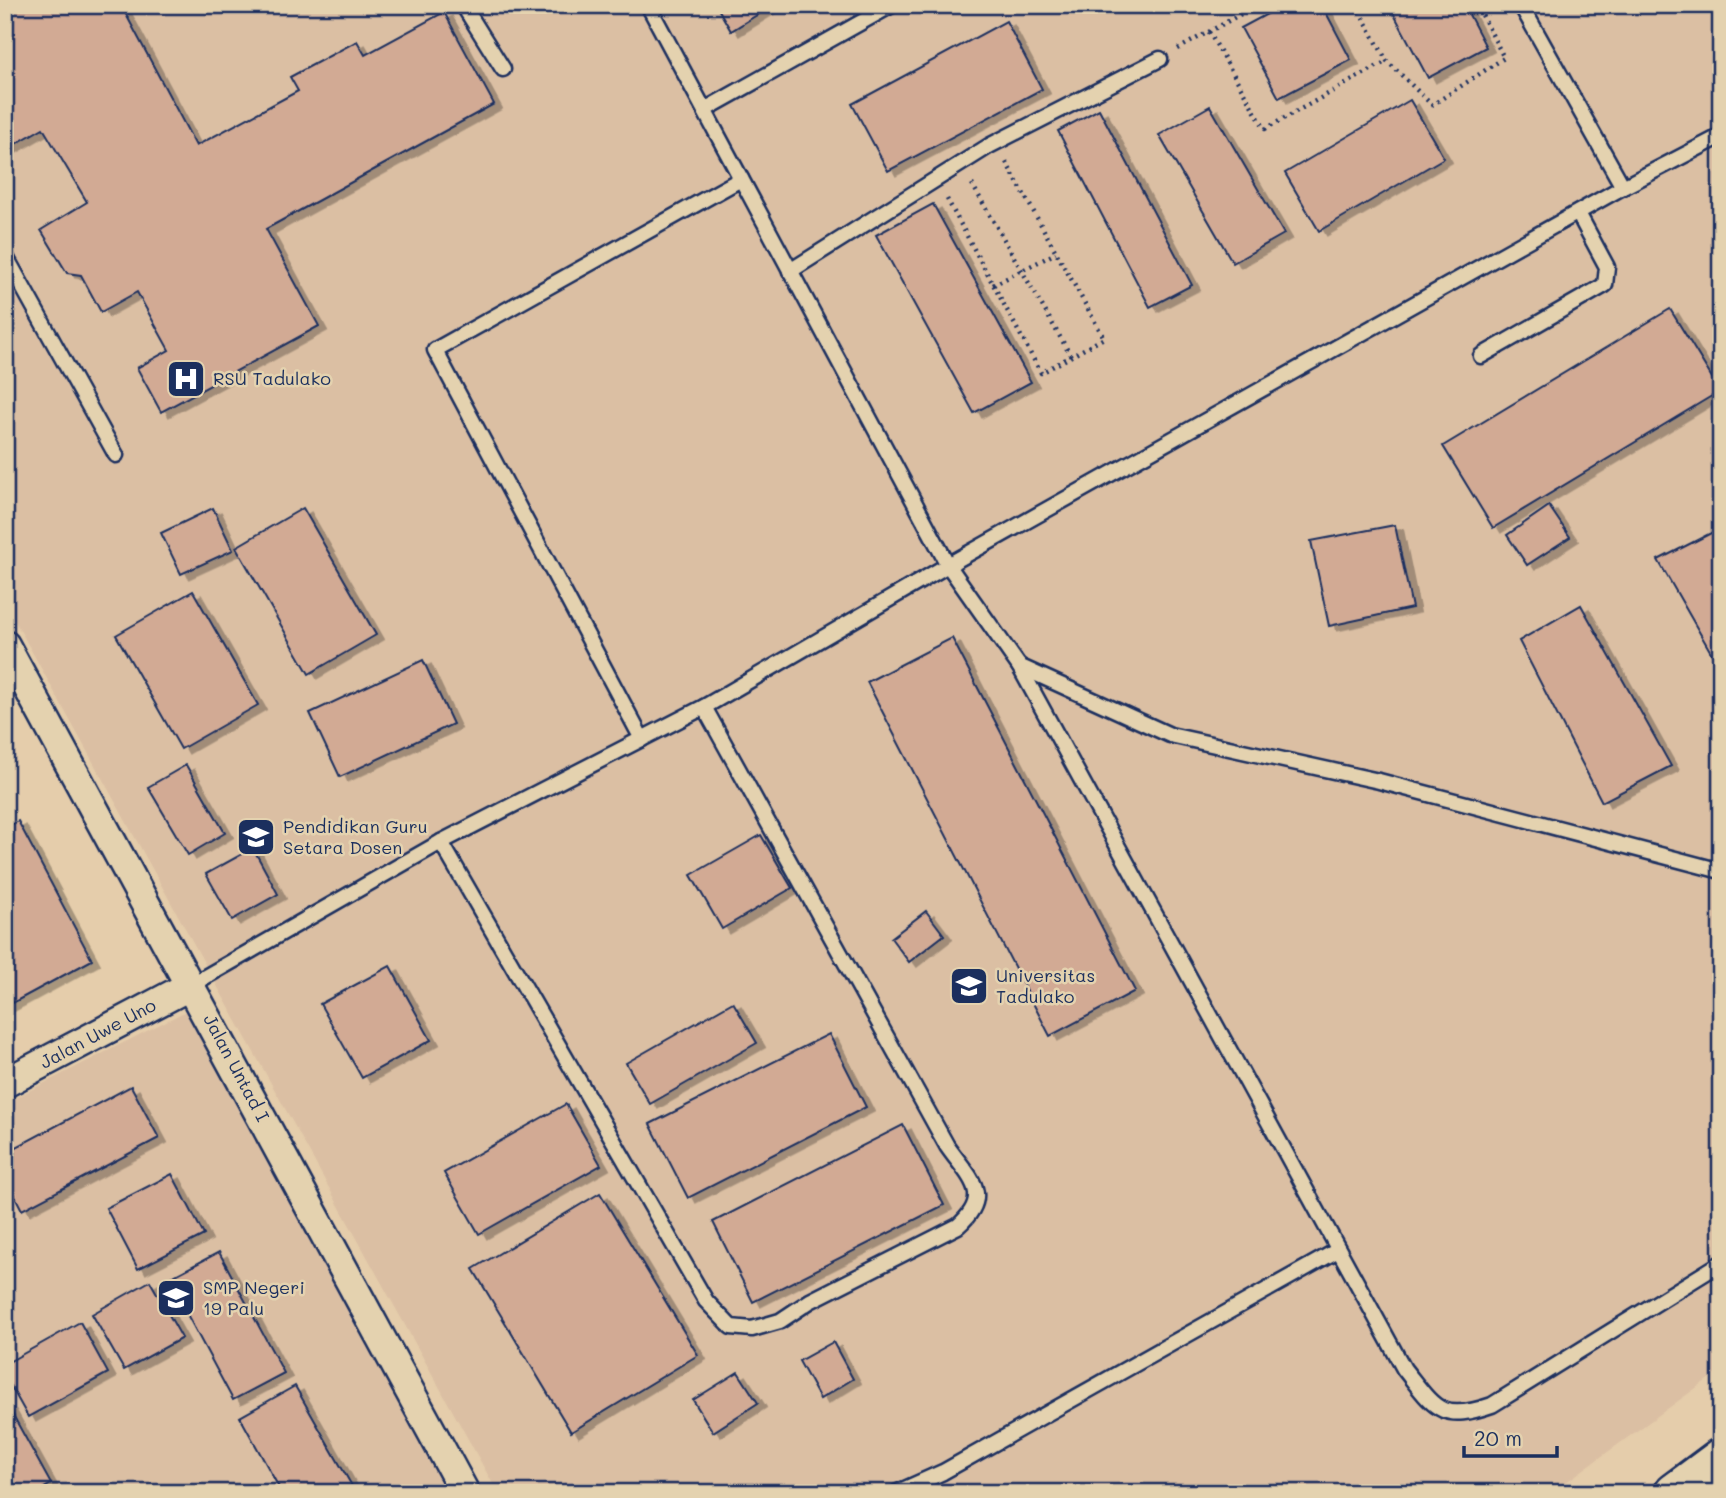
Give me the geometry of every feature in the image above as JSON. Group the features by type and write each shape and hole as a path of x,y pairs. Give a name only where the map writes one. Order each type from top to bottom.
{"street":[{"name":"Jalan Untad I","path":"5,645 465,1493"},
{"name":"Jalan Uwe Uno","path":"5,1083 191,985"},
{"path":"1674,1493 1721,1458"}],"lane":[{"path":"463,5 503,69"},
{"path":"648,5 948,565 1018,666 1404,1369 1425,1395 1444,1411 1455,1415 1492,1405 1721,1263"},
{"path":"706,109 892,5"},
{"path":"1521,5 1623,187"},
{"path":"790,271 996,142 1160,59"},
{"path":"191,985 441,842 704,707 948,565 1623,187 1721,136"},
{"path":"642,739 435,349 741,179"},
{"path":"1481,356 1605,285 1607,267 1578,213"},
{"path":"5,256 116,455"},
{"path":"1018,666 1170,735 1379,781 1721,871"},
{"path":"441,842 706,1301 731,1327 752,1329 780,1321 810,1301 958,1226 973,1212 977,1198 973,1185 947,1146 704,707"},
{"path":"896,1493 943,1472 1338,1250"}],"path":[{"path":"1160,59 1257,5"},
{"path":"1356,5 1387,61 1433,104 1504,58 1477,5"},
{"path":"1209,32 1265,129 1387,61"},
{"path":"936,179 1041,373 1104,338 996,142"},
{"path":"960,164 1071,356"},
{"path":"993,285 1056,253"}],"shaded area":[{"name":"Universitas Tadulako","path":"5,5 1721,5 1721,1370 1551,1493 498,1493 5,603"},
{"name":"SMP Negeri 19 Palu","path":"192,1008 450,1493 5,1493 5,1103"}],"building":[{"path":"5,5 121,5 196,146 298,91 290,77 357,41 365,55 444,12 494,104 266,229 319,326 161,412 137,368 169,350 137,292 101,312 81,275 67,273 41,230 87,202 43,128 5,150"},
{"path":"716,5 773,5 731,31"},
{"path":"1284,5 1322,5 1351,60 1279,98 1241,28"},
{"path":"1389,5 1464,5 1486,47 1428,78"},
{"path":"1006,21 1042,89 888,171 852,104"},
{"path":"1410,100 1444,158 1319,231 1285,173"},
{"path":"1210,106 1284,234 1233,263 1159,135"},
{"path":"1099,109 1192,285 1150,307 1058,131"},
{"path":"933,204 1031,382 974,413 876,235"},
{"path":"1670,309 1720,391 1493,528 1443,446"},
{"path":"1549,506 1570,537 1527,565 1507,535"},
{"path":"213,508 233,550 181,574 161,533"},
{"path":"303,508 376,635 309,674 236,547"},
{"path":"1395,525 1412,608 1329,626 1311,541"},
{"path":"1721,528 1721,670 1658,560"},
{"path":"193,591 258,705 181,749 116,635"},
{"path":"1581,605 1671,766 1602,802 1519,641"},
{"path":"952,638 1135,991 1050,1036 867,682"},
{"path":"423,660 453,724 340,777 310,713"},
{"path":"186,765 225,833 188,855 148,787"},
{"path":"18,821 92,960 7,1006 5,828"},
{"path":"761,835 792,888 722,929 691,875"},
{"path":"253,848 278,894 232,920 206,874"},
{"path":"926,911 944,935 909,962 891,938"},
{"path":"390,966 431,1040 362,1078 320,1004"},
{"path":"733,1002 757,1043 650,1104 626,1063"},
{"path":"829,1034 866,1107 688,1198 650,1124"},
{"path":"131,1086 159,1138 22,1210 5,1177 5,1153"},
{"path":"566,1104 601,1165 479,1234 444,1173"},
{"path":"903,1125 944,1205 753,1302 713,1222"},
{"path":"172,1174 204,1235 138,1269 106,1208"},
{"path":"600,1193 698,1355 571,1432 473,1269"},
{"path":"219,1252 284,1373 233,1400 168,1279"},
{"path":"150,1281 182,1338 124,1370 92,1314"},
{"path":"80,1322 108,1373 28,1417 5,1376 5,1364"},
{"path":"833,1342 853,1379 820,1399 799,1361"},
{"path":"738,1372 758,1403 713,1432 693,1400"},
{"path":"295,1386 356,1493 282,1493 240,1417"},
{"path":"8,1406 51,1484 35,1493 5,1493 5,1408"}],"place":[{"name":"RSU Tadulako","path":"186,379"},
{"name":"Pendidikan Guru Setara Dosen","path":"256,837"},
{"name":"Universitas Tadulako","path":"969,986"},
{"name":"SMP Negeri 19 Palu","path":"176,1298"}]}
